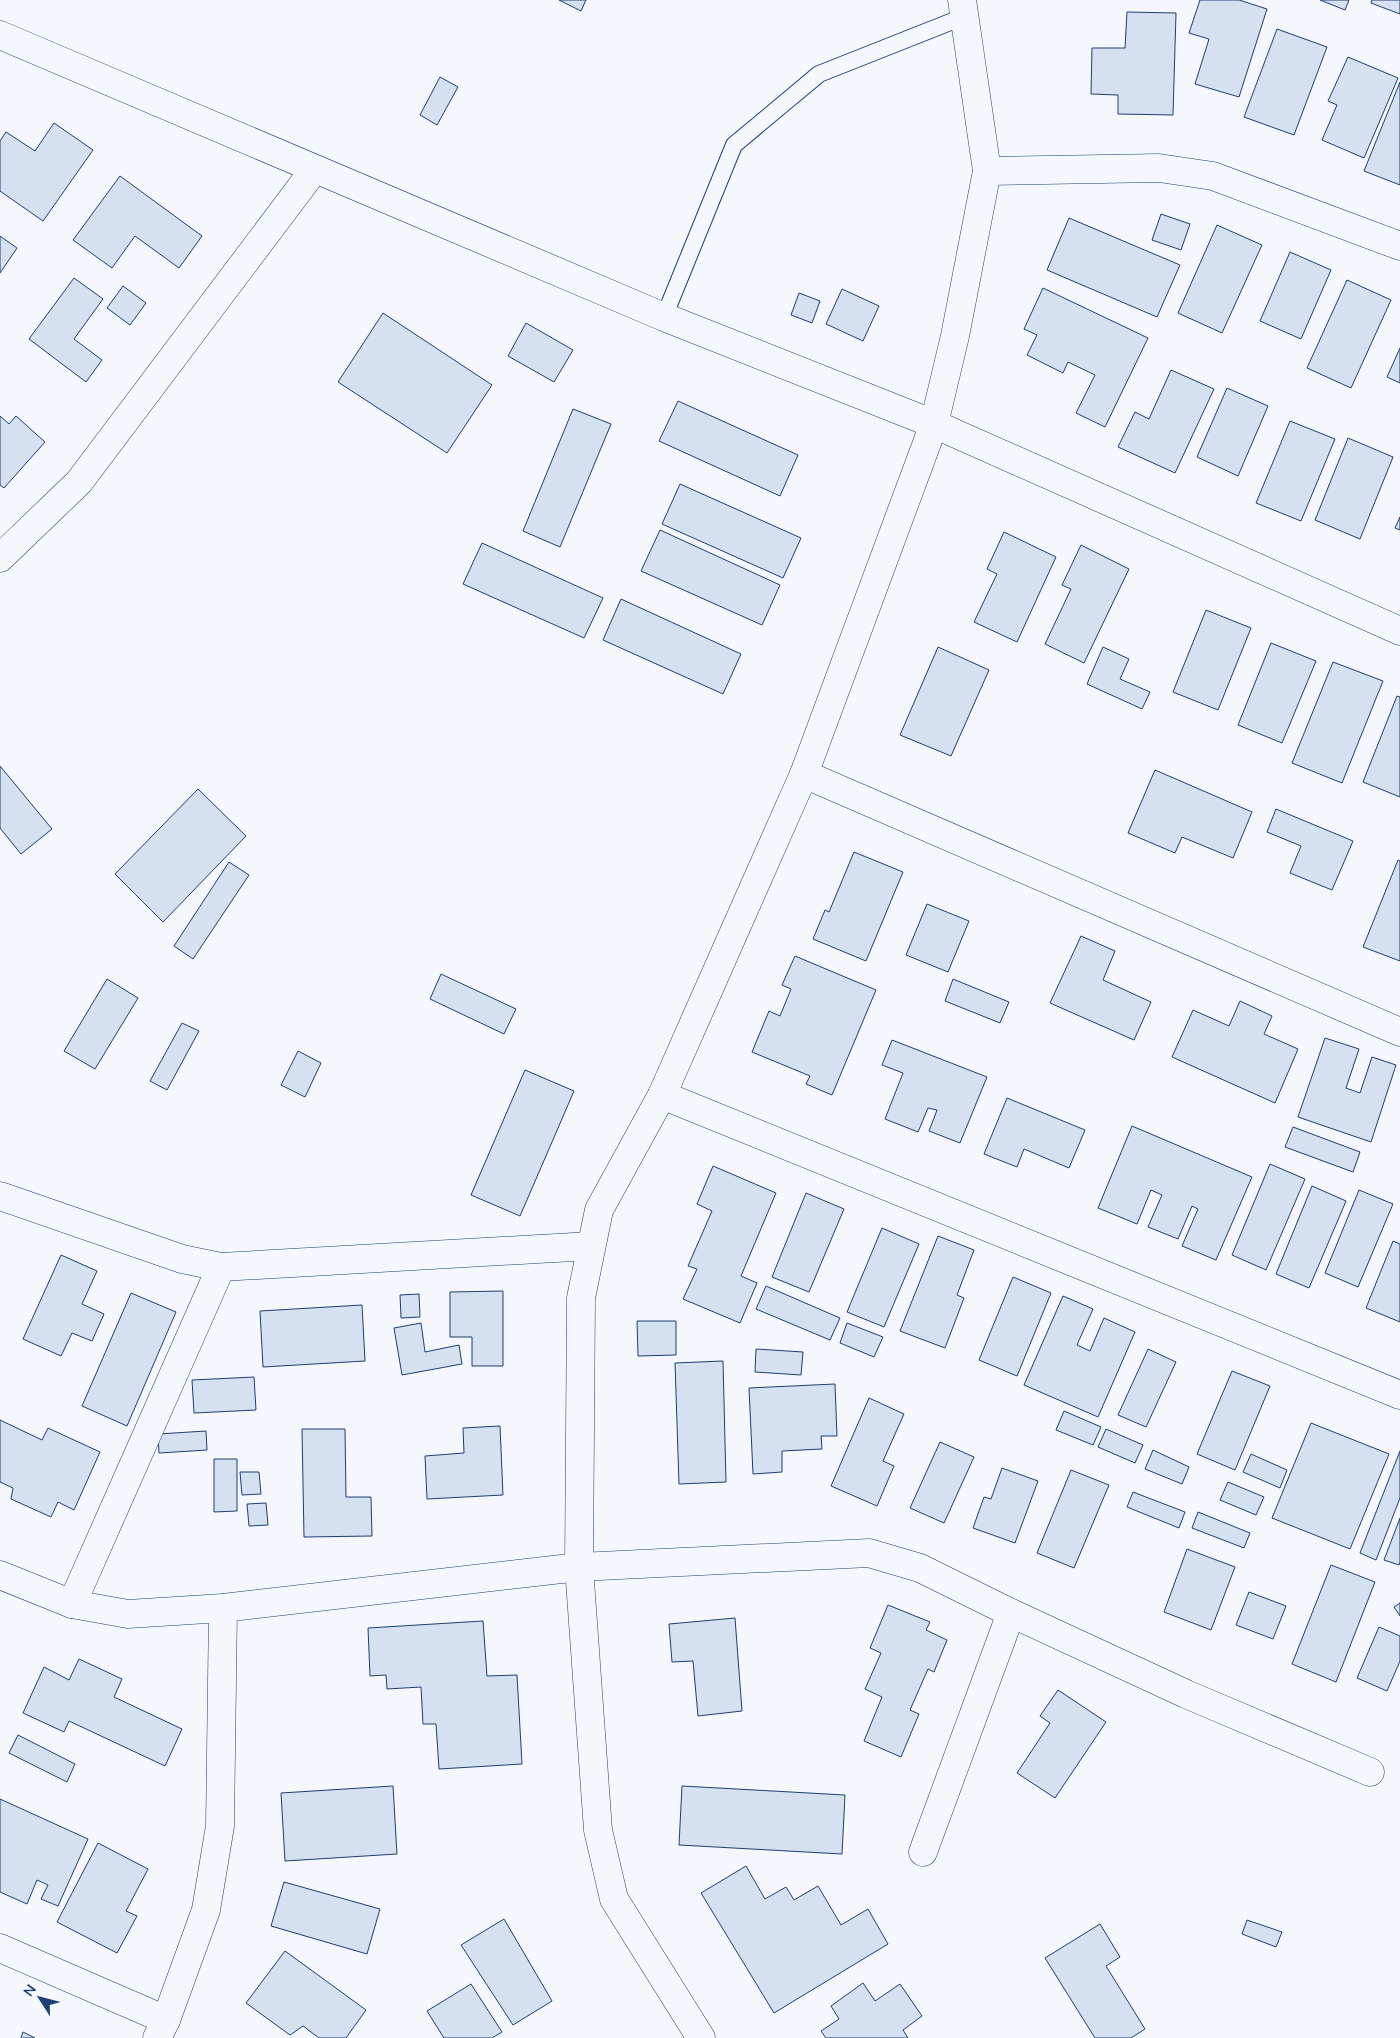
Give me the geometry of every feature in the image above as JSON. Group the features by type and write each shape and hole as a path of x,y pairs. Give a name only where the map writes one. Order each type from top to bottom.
{"street":[{"path":"700,2038 614,1899 598,1830 579,1567 582,1298 599,1210 662,1095 804,774 934,424 955,336 987,170 963,9"},
{"path":"0,35 314,170 664,317 934,424 1400,631"},
{"path":"987,170 1159,168 1212,176 1400,246"},
{"path":"0,558 79,482 314,170"},
{"path":"804,774 1400,1032"},
{"path":"662,1095 1400,1394"},
{"path":"0,1196 182,1259 221,1267 591,1246"},
{"path":"72,1604 221,1267"},
{"path":"0,1575 72,1604 128,1614 223,1608 579,1567 870,1553 920,1568 1011,1613 1186,1694 1370,1772"},
{"path":"0,1948 161,2029 206,1910 220,1826 223,1608"},
{"path":"923,1852 1011,1613"}],"lane":[{"path":"664,317 734,145 819,74 963,9"}],"building":[{"path":"559,0 586,0 581,11"},
{"path":"1200,0 1239,0 1267,9 1239,97 1195,84 1209,39 1189,33"},
{"path":"1320,0 1349,0 1345,10"},
{"path":"1372,0 1400,0 1400,14 1371,3"},
{"path":"1127,12 1176,13 1173,115 1118,114 1118,95 1091,94 1092,48 1125,48"},
{"path":"1277,29 1327,47 1294,135 1244,117"},
{"path":"1348,57 1398,78 1364,158 1322,140 1337,105 1328,101"},
{"path":"440,77 458,87 437,125 420,115"},
{"path":"1400,82 1400,185 1364,171"},
{"path":"54,123 93,150 43,221 0,191 0,141 6,132 35,151"},
{"path":"120,176 202,236 179,268 135,236 112,268 73,240"},
{"path":"1161,214 1190,224 1181,250 1152,240"},
{"path":"1069,218 1180,265 1157,317 1047,270"},
{"path":"1217,225 1262,245 1222,333 1178,313"},
{"path":"0,236 17,248 0,273"},
{"path":"1290,252 1331,270 1301,339 1260,321"},
{"path":"74,278 103,299 74,339 102,360 86,382 29,339"},
{"path":"1347,280 1391,300 1351,388 1307,368"},
{"path":"123,286 146,303 130,325 107,308"},
{"path":"1043,288 1148,338 1105,427 1076,413 1095,375 1068,362 1063,373 1027,355 1037,335 1024,329"},
{"path":"842,289 879,306 863,341 826,324"},
{"path":"799,293 820,301 812,323 791,315"},
{"path":"383,313 492,385 447,453 338,382"},
{"path":"526,323 573,350 554,382 508,356"},
{"path":"1400,348 1400,383 1387,377"},
{"path":"1171,370 1214,389 1175,473 1118,447 1135,412 1149,419"},
{"path":"1227,388 1268,406 1238,476 1197,457"},
{"path":"678,401 798,455 780,496 659,441"},
{"path":"573,409 611,424 560,547 523,531"},
{"path":"0,416 9,424 16,416 45,442 4,488 0,485"},
{"path":"1290,421 1335,439 1301,521 1256,503"},
{"path":"1348,438 1393,457 1360,539 1315,520"},
{"path":"680,484 801,538 783,578 662,524"},
{"path":"1400,517 1400,530 1395,528"},
{"path":"660,530 780,585 762,625 641,571"},
{"path":"1004,532 1056,557 1017,642 974,622 997,574 987,569"},
{"path":"482,543 603,598 584,638 463,584"},
{"path":"1081,545 1129,569 1084,663 1045,644 1071,589 1062,585"},
{"path":"621,599 741,654 723,694 603,640"},
{"path":"1206,610 1251,628 1218,710 1173,692"},
{"path":"1271,643 1316,661 1282,743 1238,725"},
{"path":"938,647 989,670 951,756 900,735"},
{"path":"1103,647 1129,659 1120,679 1150,692 1142,709 1087,684"},
{"path":"1333,662 1383,681 1342,783 1292,763"},
{"path":"1397,696 1400,697 1400,797 1363,782"},
{"path":"0,766 52,829 21,854 0,828"},
{"path":"1155,770 1252,812 1233,858 1182,837 1175,853 1128,833"},
{"path":"198,789 246,836 163,922 115,874"},
{"path":"1276,809 1353,841 1332,890 1290,873 1301,846 1267,832"},
{"path":"854,852 903,872 866,961 813,939 825,910 829,912"},
{"path":"1398,860 1400,861 1400,961 1363,947"},
{"path":"229,862 249,875 193,959 174,946"},
{"path":"927,904 969,921 948,972 906,955"},
{"path":"1081,936 1115,951 1103,980 1151,1002 1134,1040 1050,1003"},
{"path":"795,956 876,990 832,1095 806,1084 810,1076 752,1052 769,1011 780,1016 791,989 782,985"},
{"path":"441,974 516,1009 504,1034 430,999"},
{"path":"107,979 138,998 95,1069 64,1051"},
{"path":"953,979 1009,1002 1000,1023 945,1001"},
{"path":"1240,1001 1272,1016 1264,1034 1298,1049 1275,1103 1172,1057 1193,1010 1229,1026"},
{"path":"182,1023 199,1031 167,1090 150,1081"},
{"path":"1325,1038 1359,1049 1346,1088 1360,1093 1372,1057 1396,1065 1371,1142 1298,1117"},
{"path":"892,1040 987,1077 960,1143 929,1131 937,1110 928,1108 918,1132 885,1119 903,1073 882,1065"},
{"path":"298,1051 321,1063 305,1097 281,1085"},
{"path":"525,1070 574,1091 520,1216 471,1195"},
{"path":"1007,1098 1085,1130 1069,1168 1024,1149 1017,1167 984,1154"},
{"path":"1132,1126 1252,1177 1216,1260 1182,1246 1198,1209 1192,1206 1178,1239 1148,1227 1162,1195 1151,1190 1137,1224 1098,1208"},
{"path":"1293,1127 1360,1152 1353,1172 1285,1147"},
{"path":"1270,1164 1305,1179 1266,1270 1232,1255"},
{"path":"713,1166 776,1193 741,1276 757,1283 740,1323 683,1299 697,1269 688,1266 712,1211 697,1204"},
{"path":"1312,1186 1346,1201 1309,1288 1276,1274"},
{"path":"1359,1190 1393,1204 1358,1287 1325,1273"},
{"path":"806,1193 844,1209 809,1292 772,1277"},
{"path":"882,1228 919,1244 884,1327 847,1312"},
{"path":"938,1236 974,1250 957,1295 964,1298 945,1348 900,1331"},
{"path":"1393,1241 1400,1244 1400,1322 1366,1308"},
{"path":"61,1255 97,1271 82,1304 104,1314 92,1341 72,1333 61,1356 23,1339"},
{"path":"1013,1277 1051,1293 1017,1376 979,1360"},
{"path":"766,1286 840,1318 830,1340 756,1309"},
{"path":"503,1291 503,1366 472,1366 472,1337 450,1337 450,1292"},
{"path":"131,1293 176,1312 127,1426 82,1406"},
{"path":"419,1294 420,1317 401,1318 400,1295"},
{"path":"1063,1296 1093,1309 1077,1345 1090,1351 1104,1318 1135,1332 1098,1417 1024,1385"},
{"path":"362,1305 365,1361 263,1367 260,1311"},
{"path":"637,1321 676,1321 676,1355 638,1356"},
{"path":"421,1323 425,1352 459,1345 462,1364 402,1375 394,1328"},
{"path":"847,1323 883,1337 874,1357 840,1343"},
{"path":"756,1349 803,1352 801,1375 755,1372"},
{"path":"1148,1349 1176,1362 1146,1427 1118,1415"},
{"path":"723,1361 726,1482 679,1484 675,1363"},
{"path":"1232,1371 1270,1386 1235,1470 1197,1454"},
{"path":"254,1377 256,1410 194,1413 192,1380"},
{"path":"835,1384 837,1436 821,1436 822,1449 782,1451 782,1472 753,1474 749,1388"},
{"path":"869,1398 904,1414 883,1461 894,1466 877,1506 831,1486"},
{"path":"1064,1411 1101,1427 1093,1445 1056,1430"},
{"path":"0,1420 42,1440 48,1428 100,1452 74,1510 58,1502 51,1517 11,1499 13,1488 0,1482"},
{"path":"1311,1423 1389,1454 1350,1549 1272,1518"},
{"path":"500,1426 503,1495 427,1499 425,1456 464,1453 463,1428"},
{"path":"302,1429 345,1429 346,1497 371,1497 372,1536 304,1537"},
{"path":"1106,1429 1143,1445 1135,1463 1098,1447"},
{"path":"206,1431 207,1450 159,1453 158,1434"},
{"path":"940,1442 974,1457 944,1523 910,1508"},
{"path":"1153,1450 1189,1467 1182,1484 1145,1469"},
{"path":"1400,1451 1400,1498 1376,1560 1360,1553"},
{"path":"1251,1454 1287,1470 1280,1488 1243,1472"},
{"path":"214,1459 237,1459 237,1511 214,1512"},
{"path":"1002,1468 1038,1481 1015,1543 973,1528 984,1497 991,1499"},
{"path":"1071,1470 1109,1485 1074,1568 1037,1553"},
{"path":"240,1472 259,1472 261,1494 242,1495"},
{"path":"1228,1482 1264,1497 1256,1515 1220,1500"},
{"path":"1133,1492 1185,1512 1179,1528 1127,1507"},
{"path":"266,1503 268,1525 249,1526 247,1504"},
{"path":"1198,1512 1250,1533 1244,1548 1192,1528"},
{"path":"1400,1518 1400,1562 1399,1565 1384,1560"},
{"path":"1187,1549 1235,1567 1211,1630 1164,1612"},
{"path":"1331,1565 1375,1582 1336,1682 1292,1664"},
{"path":"1249,1592 1286,1606 1273,1639 1236,1625"},
{"path":"1400,1603 1400,1616 1394,1607"},
{"path":"888,1605 930,1622 926,1630 947,1640 934,1672 928,1669 910,1710 919,1714 901,1757 864,1741 882,1697 865,1689 881,1653 870,1648"},
{"path":"735,1618 742,1711 698,1716 693,1661 672,1662 669,1624"},
{"path":"483,1621 487,1676 517,1675 522,1764 439,1769 436,1724 423,1724 421,1687 387,1689 386,1675 370,1676 368,1628"},
{"path":"1379,1627 1400,1636 1400,1661 1387,1691 1357,1678"},
{"path":"79,1659 122,1679 114,1697 182,1729 165,1766 69,1721 64,1732 23,1713 44,1667 69,1680"},
{"path":"1058,1690 1106,1722 1055,1798 1017,1773 1050,1723 1040,1716"},
{"path":"18,1735 75,1764 67,1782 9,1753"},
{"path":"393,1786 397,1854 285,1861 281,1793"},
{"path":"682,1786 845,1795 842,1854 679,1845"},
{"path":"0,1799 88,1839 58,1906 41,1899 48,1885 37,1880 27,1904 0,1892"},
{"path":"98,1843 148,1869 126,1911 137,1916 117,1953 57,1922"},
{"path":"746,1866 765,1899 786,1887 794,1900 818,1886 841,1925 868,1909 888,1944 774,2013 701,1893"},
{"path":"284,1882 380,1909 367,1954 271,1926"},
{"path":"504,1919 552,2001 513,2025 461,1945"},
{"path":"1247,1920 1282,1932 1276,1947 1242,1934"},
{"path":"1100,1924 1120,1957 1106,1966 1145,2029 1131,2038 1095,2038 1045,1958"},
{"path":"285,1951 366,2010 346,2038 319,2038 303,2026 290,2035 246,2003"},
{"path":"863,1983 875,2001 900,1984 922,2016 903,2030 908,2038 826,2038 821,2031 839,2019 831,2006"},
{"path":"471,1984 502,2032 492,2038 444,2038 427,2011"},
{"path":"23,2032 35,2038 21,2038"}]}
